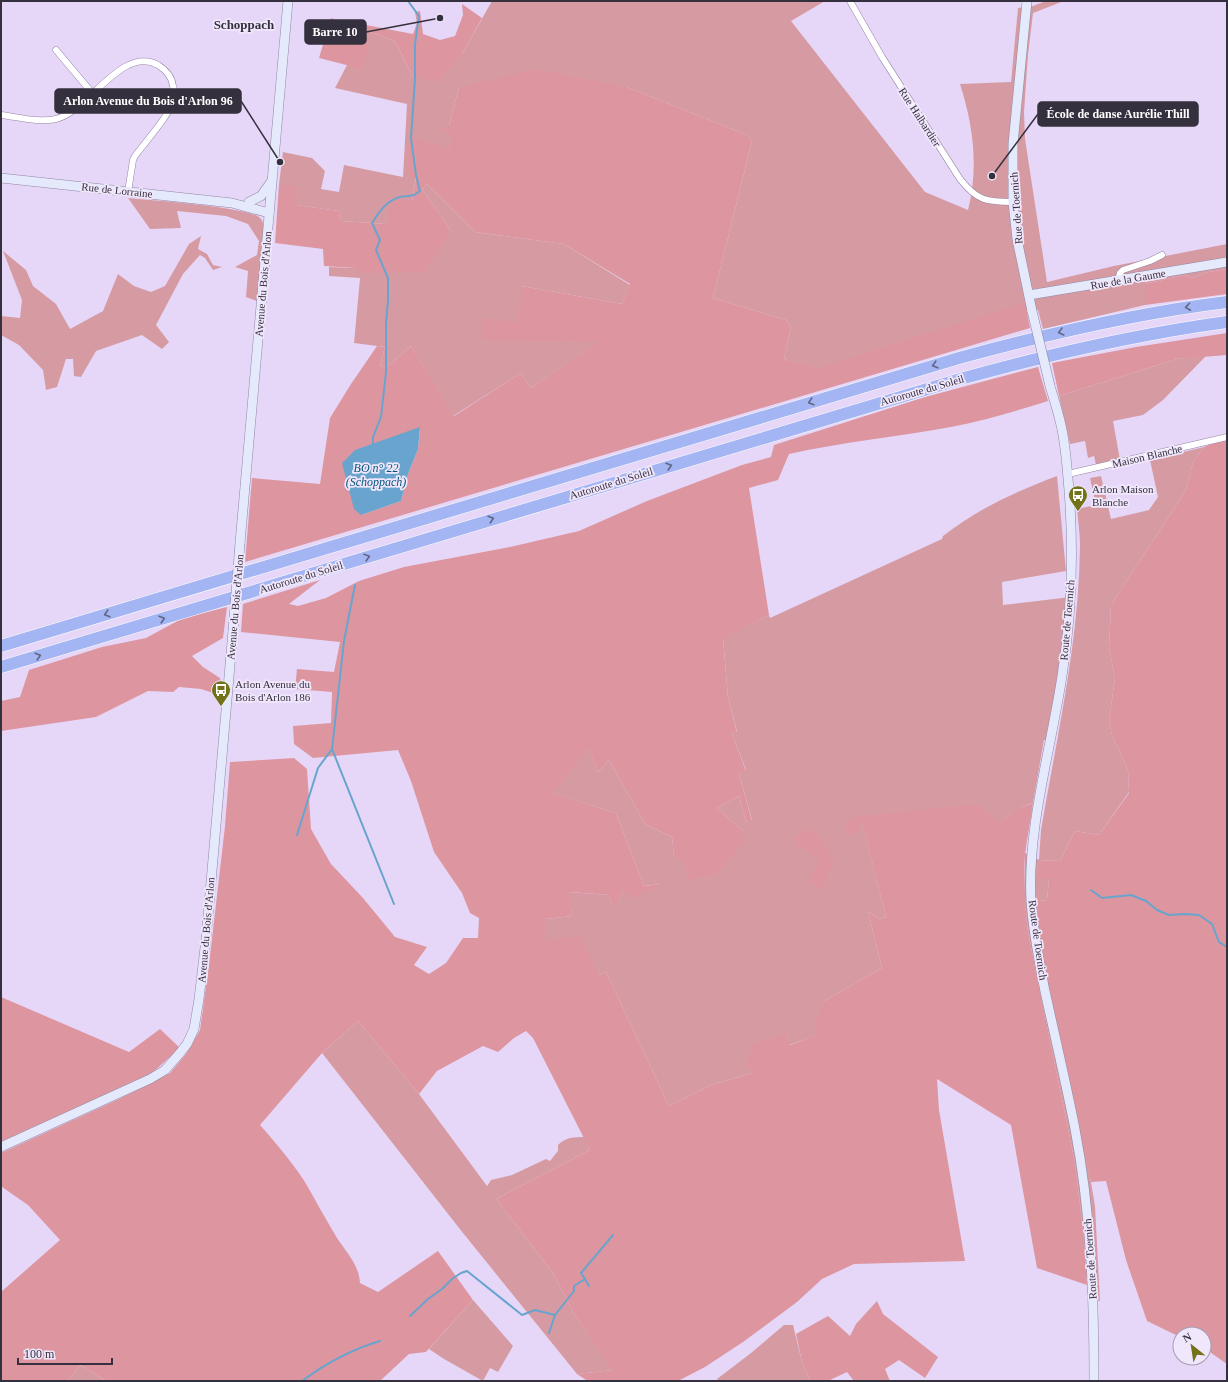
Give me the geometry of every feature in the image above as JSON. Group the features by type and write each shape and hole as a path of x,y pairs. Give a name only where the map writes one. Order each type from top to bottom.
{"highway":[{"name":"Autoroute du Soleil","path":"1,646 959,358 1129,317 1227,302"},
{"name":"Autoroute du Soleil","path":"1,667 964,378 1075,348 1131,337 1227,322"}],"main road":[{"name":"Avenue du Bois d'Arlon","path":"1,1147 150,1079 165,1070 187,1044 194,1029 200,999 206,939 288,1"},
{"name":"Rue de Toernich","path":"1027,1 1013,144 1014,202 1017,239 1028,295"},
{"name":"Rue de Lorraine","path":"1,178 232,203 270,210"},
{"path":"249,202 261,196 272,180"},
{"name":"Rue de Lorraine","path":"232,203 249,202 270,210"},
{"name":"Rue de la Gaume","path":"1028,295 1227,262"},
{"path":"1028,295 1061,425 1068,474"},
{"name":"Route de Toernich","path":"1068,474 1072,536 1071,597 1062,676 1032,854 1031,901 1038,955 1076,1131 1084,1184 1090,1239 1094,1328 1094,1381"}],"street":[{"name":"Rue Halbardier","path":"850,1 882,57 960,179 969,190 977,196 992,202 1014,202"},
{"path":"56,50 93,94"},
{"path":"1,115 45,120 57,118 69,112 93,94 124,66 138,61 152,62 164,69 173,81 175,95 171,109 135,156 128,192"},
{"path":"1118,280 1120,273 1123,270 1150,261 1162,255"},
{"name":"Maison Blanche","path":"1068,474 1227,437"}],"shaded area":[{"path":"492,1 825,1 791,21 925,192 968,210 973,178 973,146 965,99 960,84 1011,82 1018,8 1033,6 1046,1 1064,1 1033,13 1024,112 1025,139 1047,282 1114,266 1227,244 1227,269 1209,272 1192,278 1184,275 1145,284 1145,305 1043,329 1038,310 1026,312 1025,303 818,369 784,359 791,327 786,320 713,298 752,141 747,135 627,87 459,87 449,126 453,137 449,148 407,177 416,177 412,201 387,224 340,221 339,211 295,205 279,184 283,152 312,158 325,171 321,189 339,192 344,165 403,177 407,104 335,88 347,65 362,68 365,30 395,41 413,77 462,54"},
{"path":"462,4 482,18 462,54 438,82 413,77 395,41 365,30 369,49 362,69 319,58 331,18 364,30 366,25 413,34 417,23 415,12 420,11 423,34 440,40 455,36 463,15"},
{"path":"535,69 627,87 747,135 752,141 713,298 786,320 791,327 784,359 818,368 1025,302 1030,328 245,562 252,478 320,484 330,418 377,346 385,347 380,366 387,367 411,346 454,416 521,373 531,388 598,342 481,340 482,318 517,322 522,286 622,304 630,284 564,244 475,232 427,184 422,189 451,231 425,272 362,273 355,268 324,266 323,249 275,243 279,184 297,186 296,205 339,211 340,221 387,224 388,198 412,201 416,178 407,177 409,137 449,148 452,137 441,129 449,126 459,87","holes":["420,428 418,449 408,474 401,501 361,515"]},
{"path":"427,184 475,232 564,244 630,285 622,304 522,286 599,342 531,388 521,373 453,416 411,346 387,367 380,366 385,347 354,343 360,278 329,276 329,267 355,268 451,231 422,189"},
{"path":"128,198 220,207 253,214 260,218 264,226 264,232 257,301 246,297 248,271 235,267 257,255 259,241 248,224 226,216 177,211 181,228 150,229"},
{"path":"201,236 198,249 207,254 213,265 222,267 213,270 205,258 200,255 183,274 156,325 169,342 162,349 142,335 96,351 81,377 74,376 73,359 66,359 57,387 46,390 43,370 19,345 1,335 1,316 20,318 22,300 3,251 26,270 33,286 56,304 70,329 103,311 118,274 134,286 151,292 165,286 189,244"},
{"path":"1227,269 1227,294 1145,305 1145,284 1184,275 1192,278 1209,272"},
{"path":"1227,333 1227,355 1177,359 1059,396 1052,363 1136,347"},
{"path":"1206,356 1163,400 1143,415 1113,421 1120,460 1096,465 1094,456 1088,458 1085,441 1070,444 1059,396 1177,359"},
{"path":"1038,367 1048,401 1000,416 963,425 829,446 789,454 778,480 749,488 769,615 723,639 728,697 737,733 732,734 746,771 739,774 752,821 746,822 739,796 717,808 743,831 744,841 718,874 687,880 685,862 674,857 672,837 645,824 609,760 598,772 589,748 553,793 616,813 644,886 663,884 632,899 623,891 614,910 609,895 570,892 572,916 546,919 546,940 580,936 599,975 606,972 669,1106 711,1085 752,1073 746,1064 753,1044 787,1033 790,1045 817,1035 814,1026 824,1001 882,968 868,911 879,919 886,917 862,822 856,833 846,835 846,823 852,817 977,804 1000,823 1016,809 1033,803 1024,865 1028,932 1075,1163 1084,1238 1087,1285 1037,1268 1011,1125 937,1079 939,1110 965,1261 854,1264 822,1279 797,1302 743,1342 705,1367 678,1381 586,1380 577,1374 612,1370 573,1312 553,1273 496,1199 590,1150 533,1038 526,1031 514,1038 498,1052 483,1046 437,1071 419,1094 358,1021 322,1053 260,1125 284,1153 305,1182 337,1238 355,1265 360,1283 378,1292 438,1251 473,1300 426,1352 409,1354 380,1381 106,1381 81,1365 67,1381 1,1381 1,1292 60,1240 28,1205 2,1187 1,1188 1,1153 121,1098 170,1073 186,1054 200,1030 225,826 230,762 294,758 307,769 311,829 331,864 363,898 395,937 427,947 414,965 429,974 446,963 463,938 478,938 479,918 470,913 462,893 434,852 411,781 398,750 313,758 294,744 293,726 331,723 332,692 295,689 297,669 334,672 340,642 241,632 243,604 320,580 289,604 298,606 326,598 359,581 404,567 510,547 579,531 647,501 742,465 771,457 774,445 925,397"},
{"path":"1227,437 1227,1364 1212,1354 1212,1326 1172,1326 1172,1333 1147,1321 1126,1260 1106,1181 1091,1182 1042,957 1035,900 1039,895 1039,901 1047,900 1049,879 1037,878 1039,860 1060,861 1075,831 1099,835 1129,793 1128,770 1112,735 1109,721 1115,678 1109,648 1111,605 1186,490 1193,462 1204,447"},
{"path":"1204,447 1193,462 1186,490 1111,605 1109,648 1115,678 1109,721 1112,735 1128,770 1129,792 1099,835 1075,831 1060,861 1039,860 1041,830 1066,689 1076,618 1080,546 1077,509 1096,505 1090,478 1101,476 1111,519 1149,510 1158,497 1150,460"},
{"path":"1057,476 1066,571 1002,582 1003,605 1071,597 1050,740 1044,740 1033,803 1015,811 1000,824 862,821 886,917 879,919 868,911 882,968 824,1001 818,1035 789,1045 787,1033 752,1073 711,1085 669,1106 606,972 599,975 546,940 546,919 572,916 569,892 609,895 614,909 623,891 661,884 644,886 616,813 552,793 589,747 598,772 609,760 645,824 672,837 674,857 743,831 717,808 739,796 746,822 752,820 739,774 746,770 732,734 737,732 728,697 723,638 769,615 770,618 942,539 943,536 957,526 984,509 1027,488"},
{"path":"227,607 223,638 192,656 203,667 220,678 222,696 201,689 179,687 173,692 148,691 96,717 1,731 1,701 20,697 29,670 102,647 146,638 183,618"},
{"path":"810,828 818,834 834,861 821,891 809,880 820,860 798,846 794,837"},
{"path":"1025,853 1039,860 1049,879 1047,900 1039,901 1039,896 1035,900 1095,1206 1100,1301 1093,1299 1093,1291 1087,1285 1084,1238 1075,1163 1028,932 1024,895"},
{"path":"1,997 129,1052 160,1029 180,1048 152,1073 1,1142"},
{"path":"358,1021 419,1094 487,1186 491,1180 512,1175 546,1159 550,1161 558,1151 558,1145 564,1140 584,1137 590,1150 496,1199 553,1273 573,1312 613,1370 577,1374 463,1233 322,1053"},
{"path":"473,1300 513,1346 498,1372 490,1368 483,1381 429,1349"},
{"path":"877,1301 883,1314 938,1357 925,1378 899,1360 885,1369 890,1381 854,1381 847,1372 828,1381 810,1381 802,1362 796,1334 828,1316 850,1336 856,1324"},
{"path":"784,1325 793,1325 802,1362 810,1381 718,1381 717,1379"},
{"path":"81,1365 106,1381 67,1381"}],"water":[{"name":"BO n° 22 (Schoppach)","path":"420,427 418,449 408,474 401,501 361,515 354,509 342,463 355,450"}],"waterway":[{"path":"373,446 373,437 381,417 386,372 388,278 376,250 380,240 372,223 380,211 391,201 420,191 416,175 411,138 415,78 415,44 419,16 408,1"},
{"path":"297,835 318,768 332,749 344,641 355,585"},
{"path":"332,749 394,904"},
{"path":"1091,890 1102,898 1131,895 1146,901 1157,910 1169,915 1199,915 1212,924 1219,942 1227,947"},
{"path":"410,1316 452,1279 467,1271 522,1315 535,1310 555,1315 574,1291 574,1286 585,1279 581,1273 613,1235"},
{"path":"585,1279 589,1286"},
{"path":"549,1333 555,1315"},
{"path":"302,1381 340,1358 360,1348 380,1341"}],"place":[{"name":"Barre 10","path":"440,18"},
{"name":"Arlon Avenue du Bois d'Arlon 96","path":"280,162"},
{"name":"École de danse Aurélie Thill","path":"992,176"},
{"name":"Arlon Maison Blanche","path":"1078,512"},
{"name":"Arlon Avenue du Bois d'Arlon 186","path":"221,707"}],"district":[{"name":"Schoppach","path":"244,24"}]}
